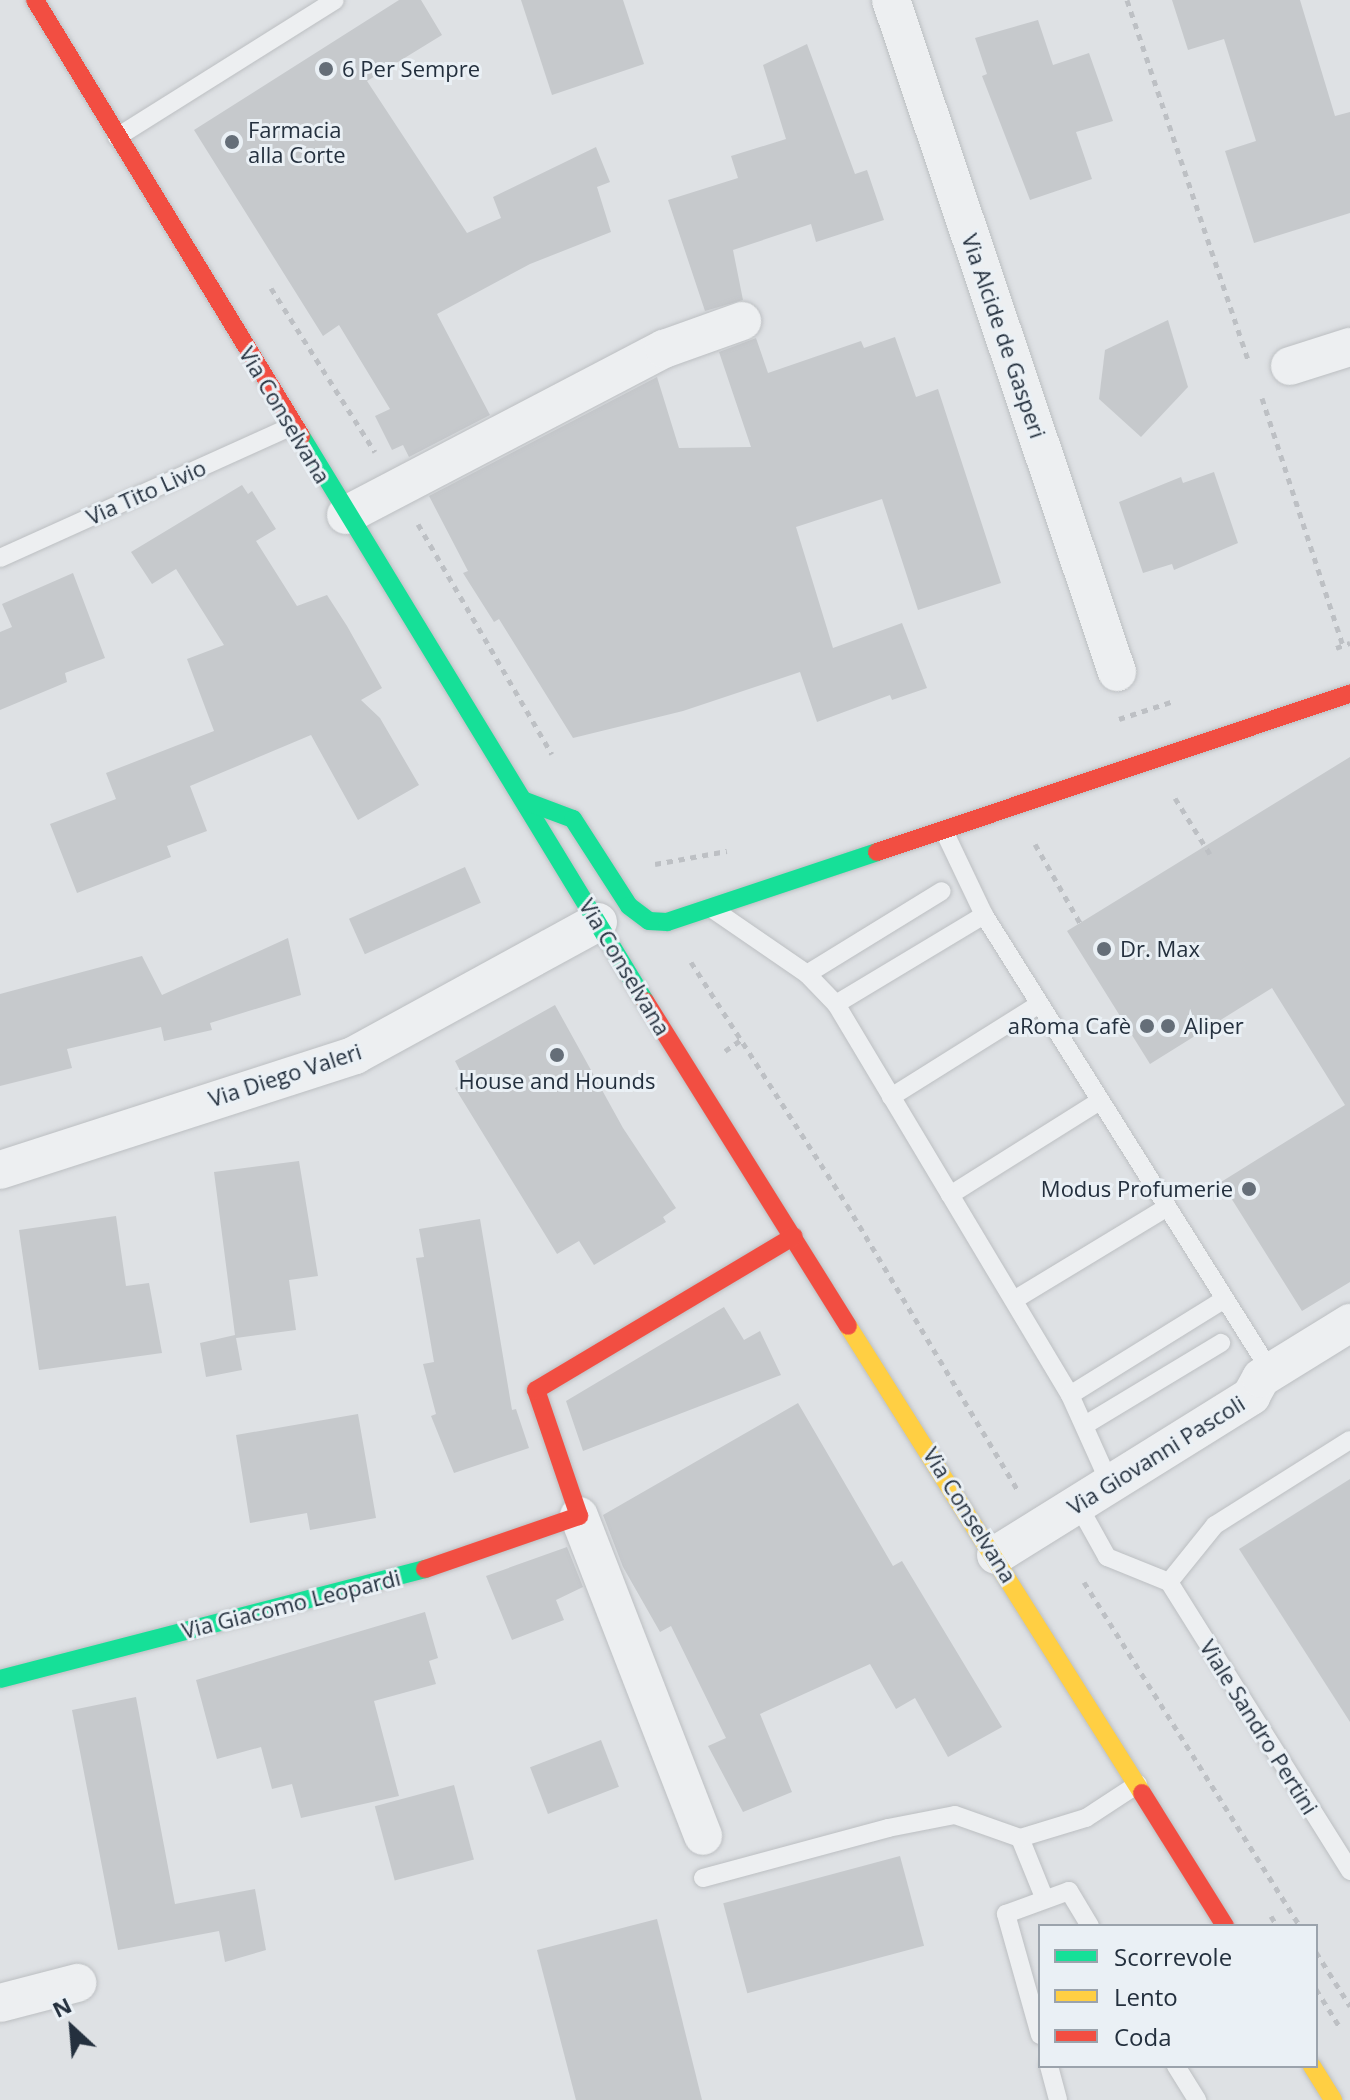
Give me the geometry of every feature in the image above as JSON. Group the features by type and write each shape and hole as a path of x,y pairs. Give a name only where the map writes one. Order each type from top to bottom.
{"main road":[{"name":"Via Conselvana","path":"35,0 346,515 1224,1924"},
{"path":"525,801 573,819 629,906 649,921 667,922 714,910 1350,694"},
{"path":"579,1516 536,1390 794,1236"},
{"name":"Via Giacomo Leopardi","path":"0,1679 453,1562 579,1516"},
{"path":"1313,2068 1333,2100"}],"street":[{"name":"Via Alcide de Gasperi","path":"891,0 1117,672"},
{"path":"346,515 664,349 742,321"},
{"path":"1290,366 1350,347"},
{"name":"Via Diego Valeri","path":"0,1170 355,1055 598,922"},
{"name":"Via Giovanni Pascoli","path":"996,1555 1077,1503 1104,1470 1251,1396 1261,1378 1350,1323"},
{"path":"579,1516 703,1836"},
{"path":"0,2003 77,1983"}],"lane":[{"path":"117,137 335,0"},
{"name":"Via Tito Livio","path":"0,558 292,426"},
{"path":"944,831 984,915 1271,1372"},
{"path":"807,974 942,891"},
{"path":"714,910 807,974 836,1004 1070,1395 1104,1470"},
{"path":"836,1004 984,915"},
{"path":"891,1097 1039,1004"},
{"path":"950,1195 1100,1101"},
{"path":"1014,1300 1166,1208"},
{"path":"1070,1395 1223,1300"},
{"path":"1085,1425 1221,1343"},
{"path":"1077,1503 1107,1557 1169,1582 1215,1525 1350,1440"},
{"name":"Viale Sandro Pertini","path":"1169,1582 1350,1871"},
{"path":"703,1878 888,1828 955,1815 1020,1838 1086,1818 1138,1784"},
{"path":"1020,1838 1044,1897"},
{"path":"1038,2028 1006,1914 1044,1897 1069,1891 1089,1924"},
{"path":"1050,2068 1058,2100"},
{"path":"1177,2068 1197,2100"}],"path":[{"path":"1127,0 1251,365"},
{"path":"271,288 380,460"},
{"path":"1261,393 1343,646"},
{"path":"414,516 556,761"},
{"path":"1172,792 1210,854"},
{"path":"1026,830 1080,923"},
{"path":"667,922 847,1205 1023,1498"},
{"path":"1006,1494 1016,1488"},
{"path":"1077,1570 1299,1924"},
{"path":"1318,1955 1350,2006"},
{"path":"1318,1992 1342,2032"}],"building":[{"path":"399,0 421,0 442,35 367,81 467,233 501,218 493,197 596,147 610,182 597,187 611,232 530,264 437,314 490,415 409,457 403,445 392,450 375,416 390,409 339,325 323,336 194,130"},
{"path":"521,0 623,0 644,64 552,95"},
{"path":"1172,0 1300,0 1335,116 1350,112 1350,213 1254,243 1225,151 1256,141 1224,39 1188,50"},
{"path":"1038,20 1053,65 1089,53 1113,121 1076,132 1092,179 1030,200 982,76 987,74 975,38"},
{"path":"807,44 855,174 867,170 884,220 816,242 811,224 733,250 743,300 705,311 668,200 738,178 731,156 786,139 763,65"},
{"path":"1168,320 1188,387 1141,437 1099,399 1105,350"},
{"path":"895,337 916,397 938,389 1001,583 918,610 882,499 796,527 833,648 902,623 927,688 892,700 890,695 817,722 800,672 683,711 573,738 499,619 494,622 463,573 468,571 429,496 657,377 679,448 751,447 719,352 756,338 768,373 861,341 864,348"},
{"path":"1214,472 1238,543 1174,570 1172,564 1143,573 1119,502 1181,477 1183,483"},
{"path":"242,485 248,494 252,491 276,529 256,541 297,606 327,595 347,626 382,688 361,700 380,718 419,785 358,820 311,735 190,786 207,831 167,846 171,857 77,893 50,824 116,799 106,773 214,731 187,659 224,645 176,569 152,584 131,552"},
{"path":"73,573 105,658 65,673 67,682 0,710 0,632 12,627 2,604"},
{"name":"Aliper","path":"1350,757 1350,1282 1302,1311 1221,1182 1345,1105 1272,988 1150,1064 1067,931"},
{"path":"465,867 481,903 365,954 349,919"},
{"path":"288,938 301,995 210,1023 212,1030 164,1041 161,1027 67,1049 72,1068 0,1086 0,994 142,956 162,995"},
{"path":"555,1005 623,1128 676,1208 663,1217 666,1222 594,1265 579,1241 557,1254 455,1088 466,1082 455,1061"},
{"path":"299,1161 318,1276 289,1280 296,1330 236,1338 242,1370 206,1377 200,1343 235,1335 214,1172"},
{"path":"116,1216 126,1286 149,1283 162,1353 39,1370 19,1230"},
{"path":"480,1219 512,1410 516,1409 529,1448 454,1473 431,1416 436,1414 423,1364 434,1362 416,1258 424,1257 419,1229"},
{"path":"724,1307 744,1340 760,1331 781,1375 583,1451 566,1401"},
{"path":"798,1403 893,1566 902,1561 1002,1727 948,1757 915,1698 896,1709 870,1664 760,1714 792,1792 743,1812 708,1746 726,1738 671,1626 660,1632 623,1567 603,1515"},
{"path":"358,1414 376,1518 310,1530 307,1513 250,1523 236,1435"},
{"path":"1350,1479 1350,1722 1239,1549"},
{"path":"567,1547 583,1587 556,1600 564,1620 512,1640 486,1576"},
{"path":"425,1612 438,1658 429,1661 436,1684 374,1701 399,1796 301,1818 292,1784 272,1789 261,1747 217,1759 196,1680"},
{"path":"136,1697 175,1904 255,1889 266,1950 225,1962 219,1931 118,1950 72,1710"},
{"path":"601,1740 619,1787 548,1814 530,1767"},
{"path":"454,1785 474,1859 395,1881 375,1806"},
{"path":"900,1856 924,1946 747,1993 723,1903"},
{"path":"657,1919 702,2100 576,2100 537,1950"}],"traffic: fast":[{"path":"301,436 645,1001"},
{"path":"525,801 573,819 629,906 649,921 667,922 877,852"},
{"path":"0,1679 425,1569"}],"traffic: slow":[{"path":"848,1326 1142,1793"},
{"path":"1313,2068 1333,2100"}],"traffic: jam":[{"path":"35,0 301,436"},
{"path":"877,852 1350,694"},
{"path":"645,1001 848,1326"},
{"path":"425,1569 579,1516 536,1390 794,1236"},
{"path":"1142,1793 1224,1924"}],"place":[{"name":"6 Per Sempre","path":"326,69"},
{"name":"Farmacia alla Corte","path":"232,142"},
{"name":"Dr. Max","path":"1104,949"},
{"name":"aRoma Cafè","path":"1147,1026"},
{"name":"Aliper","path":"1168,1026"},
{"name":"House and Hounds","path":"557,1055"},
{"name":"Modus Profumerie","path":"1249,1189"}]}
